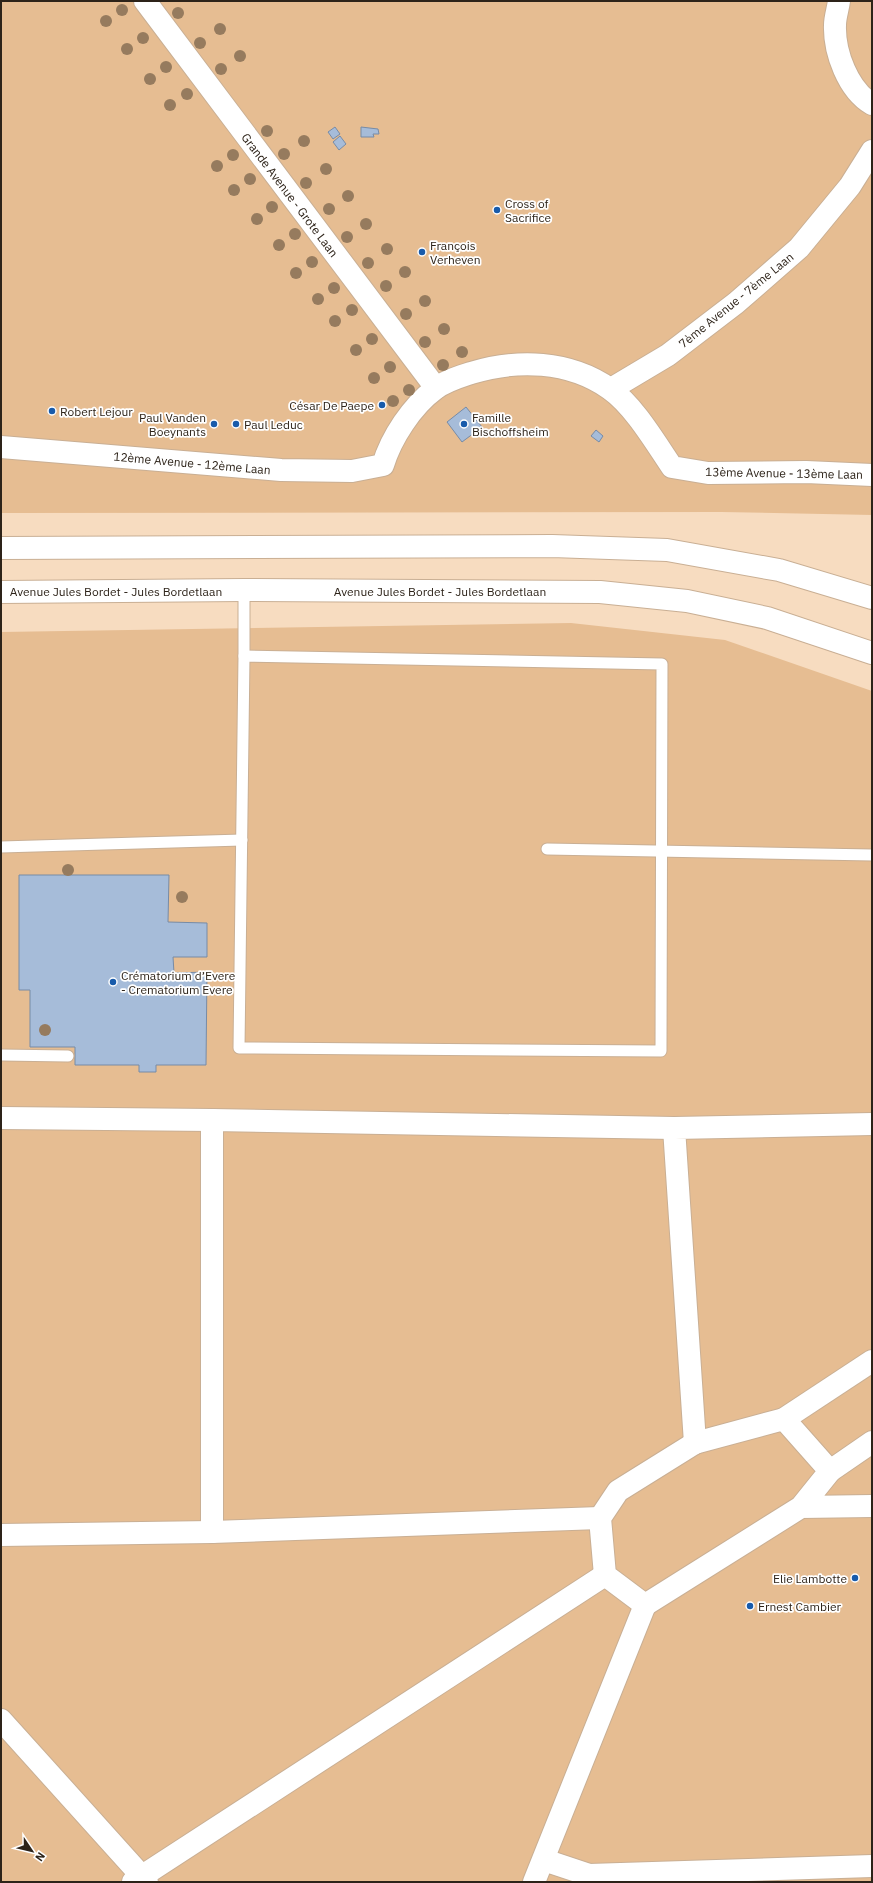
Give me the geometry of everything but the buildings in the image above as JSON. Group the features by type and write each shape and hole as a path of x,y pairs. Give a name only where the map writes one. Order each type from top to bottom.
{"street":[{"name":"Grande Avenue - Grote Laan","path":"145,1 436,388"},
{"path":"839,1 835,25 838,54 850,80 872,104"},
{"name":"7ème Avenue - 7ème Laan","path":"611,390 668,356 736,303 799,248 850,186 872,152"},
{"path":"436,388 458,377 482,370 506,365 531,364 568,370 591,378 611,390"},
{"name":"12ème Avenue - 12ème Laan","path":"1,447 281,470 352,471 383,465 388,448 416,406 436,388"},
{"name":"13ème Avenue - 13ème Laan","path":"611,390 623,401 647,430 672,467 708,473 806,472 872,475"},
{"path":"1,548 552,546 667,550 779,570 872,598"},
{"name":"Avenue Jules Bordet - Jules Bordetlaan","path":"1,592 244,590 600,592 687,602 767,618 872,652"},
{"path":"1,1118 674,1128 872,1124"},
{"path":"212,1120 212,1532"},
{"path":"674,1128 696,1442"},
{"path":"646,1605 605,1575 600,1518 618,1490 696,1442 784,1419 872,1361"},
{"path":"784,1419 830,1471"},
{"path":"534,1882 646,1605 801,1507 830,1471 872,1442"},
{"path":"801,1507 872,1506"},
{"path":"1,1535 212,1532 600,1518"},
{"path":"1,1720 140,1880 605,1575"},
{"path":"544,1860 589,1875 872,1866"}],"lane":[{"path":"244,590 239,1048 661,1051 660,851 662,664 244,656"},
{"path":"1,847 242,840"},
{"path":"548,849 872,855"},
{"path":"1,1055 68,1056"}],"shaded area":[{"path":"1,1 872,1 872,515 721,512 1,513"},
{"path":"571,623 725,640 872,691 872,1882 1,1882 1,632"}],"place":[{"name":"Cross of Sacrifice","path":"497,210"},
{"name":"François Verheven","path":"422,252"},
{"name":"César De Paepe","path":"382,405"},
{"name":"Robert Lejour","path":"52,411"},
{"name":"Paul Vanden Boeynants","path":"214,424"},
{"name":"Paul Leduc","path":"236,424"},
{"name":"Famille Bischoffsheim","path":"464,424"},
{"name":"Crématorium d’Evere - Crematorium Evere","path":"113,982"},
{"name":"Elie Lambotte","path":"855,1578"},
{"name":"Ernest Cambier","path":"750,1606"}]}
